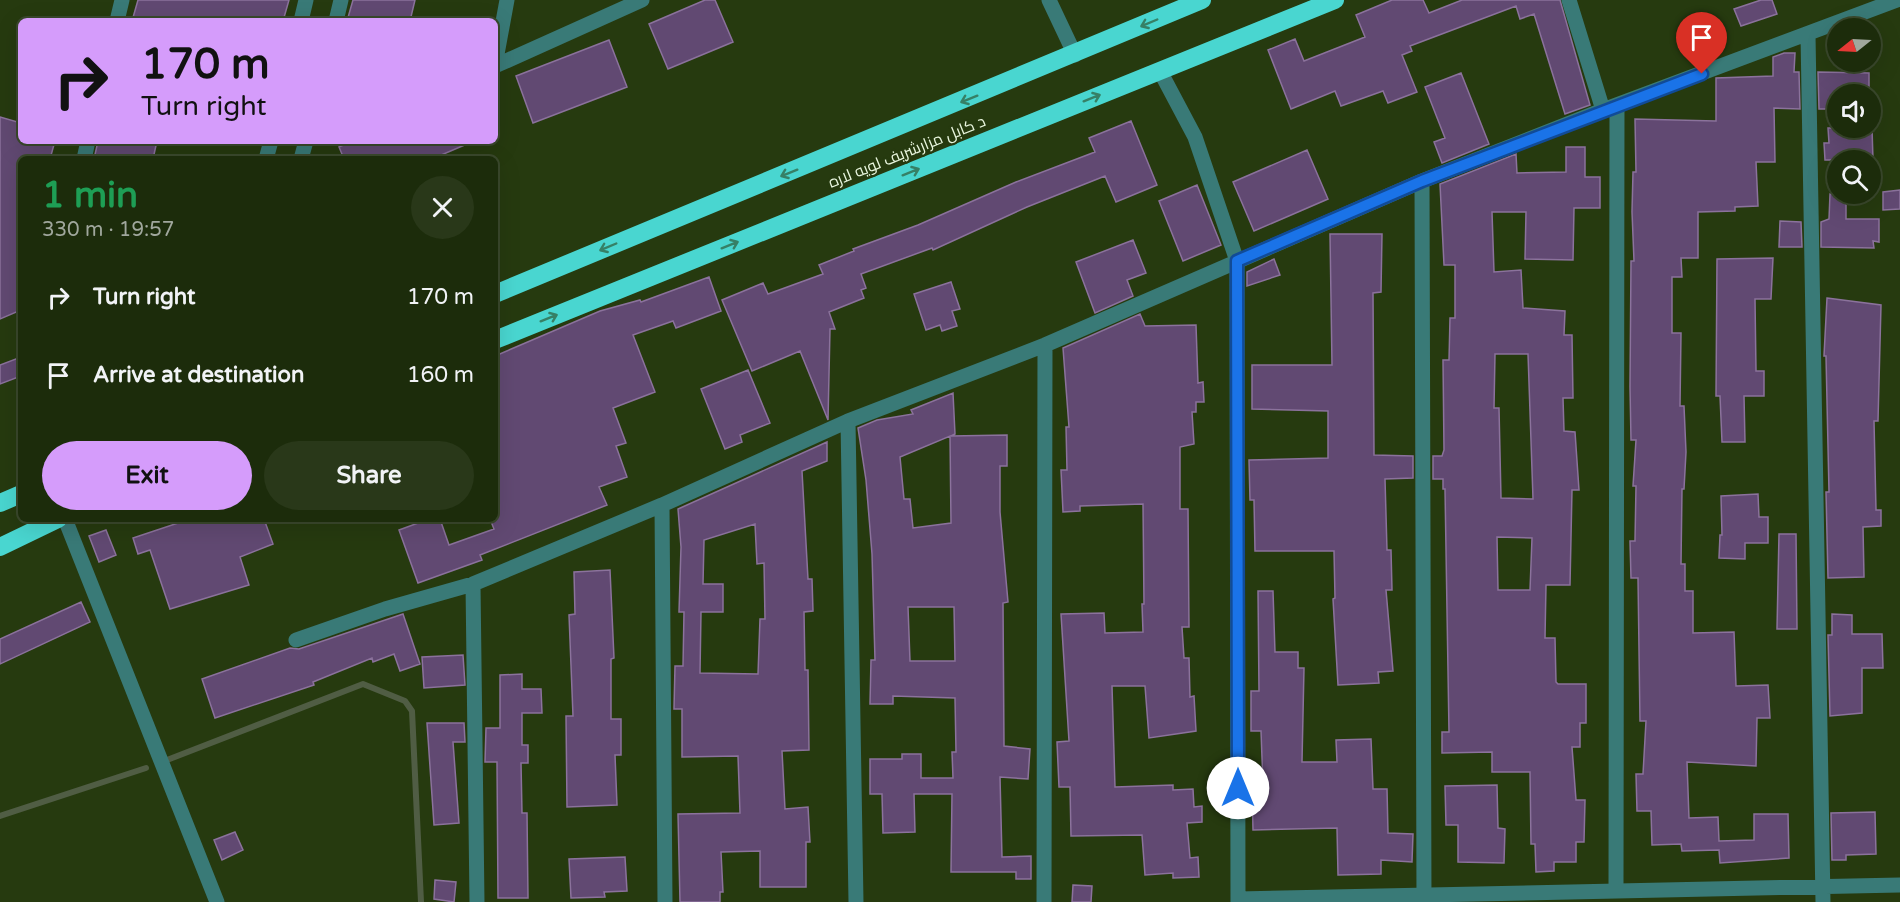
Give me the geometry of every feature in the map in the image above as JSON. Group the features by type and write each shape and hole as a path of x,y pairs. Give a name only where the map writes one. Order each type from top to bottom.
{"highway":[{"name":"د کابل مزارشریف لویه لاره","path":"498,293 1076,55 1203,0"},
{"name":"د کابل مزارشریف لویه لاره","path":"498,339 1335,0"},
{"path":"0,503 18,495"},
{"path":"0,547 52,522"}],"street":[{"path":"118,18 122,0"},
{"path":"302,18 306,0"},
{"path":"337,18 341,0"},
{"path":"498,49 507,0"},
{"path":"498,64 620,5 642,0"},
{"path":"1049,0 1076,55"},
{"path":"1569,0 1603,110"},
{"path":"296,640 385,609 473,584 662,505 848,421 1045,345 1422,181 1603,110 1897,0"},
{"path":"1808,35 1822,895"},
{"path":"1161,70 1195,137 1237,261 1238,901 1424,899 1616,890 1822,895 1900,885"},
{"path":"1616,890 1617,105"},
{"path":"1422,181 1424,899"},
{"path":"1044,902 1045,345"},
{"path":"848,421 856,902"},
{"path":"662,505 665,902"},
{"path":"66,522 217,902"},
{"path":"473,584 477,902"}],"building":[{"path":"138,0 289,0 284,18 133,18"},
{"path":"353,0 415,0 411,18 348,18"},
{"path":"705,0 715,0 733,42 668,69 649,24"},
{"path":"1392,0 1423,0 1429,13 1462,0 1560,0 1590,105 1565,114 1534,14 1520,19 1516,6 1410,46 1412,51 1402,55 1417,92 1388,103 1383,91 1341,106 1335,91 1291,109 1268,50 1295,39 1304,61 1365,37 1356,15"},
{"path":"1761,0 1772,0 1777,14 1741,26 1734,9"},
{"path":"609,40 627,87 533,123 516,76"},
{"path":"1784,53 1795,53 1794,72 1799,72 1800,109 1774,108 1775,162 1756,162 1758,206 1735,207 1735,211 1698,212 1698,258 1681,258 1682,277 1672,277 1672,333 1681,333 1680,406 1684,406 1686,452 1684,489 1682,489 1681,564 1685,564 1685,591 1693,591 1693,633 1734,632 1736,686 1768,685 1770,718 1757,718 1756,766 1687,762 1689,818 1718,817 1719,841 1754,840 1754,814 1788,814 1789,858 1720,863 1719,850 1682,851 1681,844 1652,845 1651,811 1637,811 1636,774 1643,774 1646,721 1640,721 1638,578 1631,578 1630,541 1635,541 1636,486 1633,486 1636,440 1631,440 1630,387 1631,261 1634,261 1633,172 1636,172 1635,119 1716,121 1716,78 1773,76 1773,57"},
{"path":"1818,72 1869,73 1869,84 1827,84 1827,109 1819,109"},
{"path":"1461,73 1489,144 1442,163 1434,142 1445,138 1425,87"},
{"path":"0,117 18,122 18,144 54,144 51,156 18,156 18,311 0,319"},
{"path":"1131,121 1157,185 1116,202 1105,176 1027,207 933,250 932,248 861,274 866,288 861,290 864,298 829,312 835,329 830,329 828,420 800,351 752,371 722,300 763,283 768,294 823,274 819,265 854,251 853,249 918,225 1016,182 1095,152 1089,138"},
{"path":"1829,138 1872,138 1873,150 1827,150 1827,160 1825,160 1824,143 1829,143"},
{"path":"97,144 156,144 154,156 95,156"},
{"path":"346,144 467,144 439,156 343,156 339,147"},
{"path":"1566,147 1585,147 1585,177 1600,177 1600,208 1574,208 1573,260 1525,259 1526,212 1492,212 1494,272 1521,270 1523,308 1565,311 1564,335 1572,335 1573,398 1563,398 1564,431 1575,432 1579,490 1572,490 1570,585 1546,585 1545,638 1555,638 1556,682 1558,684 1586,684 1586,723 1580,723 1580,747 1572,747 1576,800 1585,800 1584,842 1576,842 1576,862 1554,862 1554,871 1536,872 1535,844 1531,844 1530,772 1492,772 1492,752 1442,753 1442,732 1449,732 1445,489 1443,489 1443,479 1433,479 1433,456 1442,456 1444,450 1443,360 1449,360 1450,318 1455,318 1455,265 1444,265 1440,184 1516,154 1517,173 1566,172","holes":["1495,354 1528,354 1533,499 1501,498 1499,408 1494,408","1497,537 1532,538 1530,590 1498,590"]},
{"path":"1307,150 1328,199 1254,231 1233,182"},
{"path":"1197,185 1221,245 1183,261 1159,201"},
{"path":"1900,190 1900,209 1883,210 1883,192"},
{"path":"1830,204 1846,204 1846,219 1879,219 1879,242 1873,241 1874,248 1821,247 1821,222 1829,219"},
{"path":"1780,221 1801,222 1802,247 1779,247"},
{"path":"1330,234 1382,234 1381,292 1373,293 1374,455 1413,456 1413,478 1385,479 1387,550 1391,550 1392,590 1386,590 1393,671 1378,672 1379,683 1338,685 1333,599 1335,598 1334,551 1255,551 1254,500 1250,500 1249,460 1328,458 1328,411 1252,409 1252,365 1332,365"},
{"path":"1133,240 1146,273 1127,280 1133,296 1095,313 1076,262"},
{"path":"1773,258 1771,299 1755,299 1756,371 1764,371 1764,396 1744,396 1745,442 1722,442 1720,396 1716,396 1717,259"},
{"path":"1274,259 1280,275 1247,286 1247,272"},
{"path":"709,277 721,311 676,328 673,321 633,335 655,392 613,408 626,443 616,446 627,477 599,487 607,505 480,555 482,560 418,583 399,530 421,522 441,522 449,545 494,529 491,522 498,522 498,355 600,311 640,300 641,302"},
{"path":"951,282 960,309 952,311 957,326 942,331 940,325 926,330 914,294"},
{"path":"1827,298 1881,305 1878,421 1874,421 1876,510 1881,510 1881,526 1863,527 1864,577 1828,578 1826,492 1829,492 1826,356 1824,356"},
{"path":"1140,314 1145,326 1196,325 1198,383 1203,382 1204,402 1196,402 1196,412 1192,412 1194,444 1180,447 1180,509 1188,509 1189,627 1182,627 1184,658 1189,658 1190,697 1194,696 1196,731 1149,738 1145,686 1112,686 1115,787 1173,785 1173,790 1193,789 1194,807 1202,806 1202,822 1187,823 1190,858 1198,857 1199,877 1173,878 1173,873 1145,875 1142,835 1071,836 1070,787 1059,787 1057,742 1069,741 1061,614 1104,613 1105,633 1143,632 1142,604 1144,604 1143,504 1080,506 1080,511 1063,512 1061,470 1067,470 1066,427 1069,427 1063,348"},
{"path":"18,358 18,377 0,384 0,365"},
{"path":"748,370 770,423 740,435 742,442 725,449 701,389"},
{"path":"953,393 955,434 951,436 1007,435 1007,466 1000,466 1000,512 1008,602 1003,603 1004,746 1030,749 1028,779 1000,777 1002,857 1031,856 1031,879 1016,879 1016,872 951,872 952,794 914,794 915,832 883,833 882,794 870,794 870,759 902,759 902,754 921,754 921,778 953,778 952,752 956,752 955,698 893,696 893,704 870,704 871,660 875,660 872,554 866,480 858,428 877,420 913,414 911,410","holes":["950,436 951,523 913,528 910,499 904,499 900,457","908,607 954,607 955,661 910,661"]},
{"path":"827,442 827,461 802,471 808,579 812,579 813,611 804,612 805,670 808,670 809,750 782,751 785,809 808,807 810,842 806,842 806,887 760,887 760,851 721,852 723,892 720,892 720,902 680,902 678,814 740,813 738,756 682,757 682,709 674,709 675,666 683,666 684,612 679,612 681,547 678,509","holes":["755,524 757,564 764,563 765,619 760,619 758,674 700,673 701,612 723,612 723,584 703,584 704,540"]},
{"path":"1758,494 1759,517 1768,517 1768,543 1745,543 1745,559 1719,558 1720,535 1722,535 1721,496"},
{"path":"181,522 265,522 273,544 240,557 249,585 170,609 150,550 138,554 133,538"},
{"path":"106,530 116,555 99,562 89,536"},
{"path":"1779,534 1796,534 1797,629 1777,629"},
{"path":"610,570 614,658 611,659 611,719 621,719 621,755 615,755 617,805 567,807 566,716 573,716 569,615 575,614 574,572"},
{"path":"1258,591 1273,591 1275,652 1298,652 1298,668 1304,668 1302,762 1337,762 1336,740 1371,739 1373,789 1387,789 1388,833 1413,834 1412,862 1381,860 1381,874 1338,875 1337,828 1253,830 1252,786 1263,785 1261,731 1251,731 1251,691 1259,691"},
{"path":"81,602 90,622 0,664 0,639"},
{"path":"403,614 420,664 400,671 394,654 373,662 372,658 313,682 314,685 215,718 202,679 290,648 299,649"},
{"path":"1832,614 1852,615 1852,634 1882,634 1883,668 1862,668 1862,713 1830,716 1828,635 1832,635"},
{"path":"463,655 465,685 424,688 422,657"},
{"path":"522,674 522,689 541,689 542,713 522,713 522,745 528,745 528,763 521,763 522,813 527,813 528,898 498,898 497,762 485,762 486,728 500,728 500,675"},
{"path":"427,723 464,723 465,742 453,742 459,823 434,825"},
{"path":"1497,785 1498,828 1505,829 1504,863 1458,862 1458,825 1446,825 1445,786"},
{"path":"1875,812 1876,854 1846,855 1846,860 1832,860 1831,813"},
{"path":"235,832 243,850 222,860 214,840"},
{"path":"625,857 627,891 604,892 605,897 571,898 569,859"},
{"path":"435,880 456,882 454,902 434,899"},
{"path":"1073,885 1092,886 1091,902 1072,902"}],"waterway":[{"path":"167,760 363,684 405,701 412,711 421,902"},
{"path":"0,816 146,768"}],"route":[{"path":"1238,788 1237,261 1422,181 1702,74"}]}
